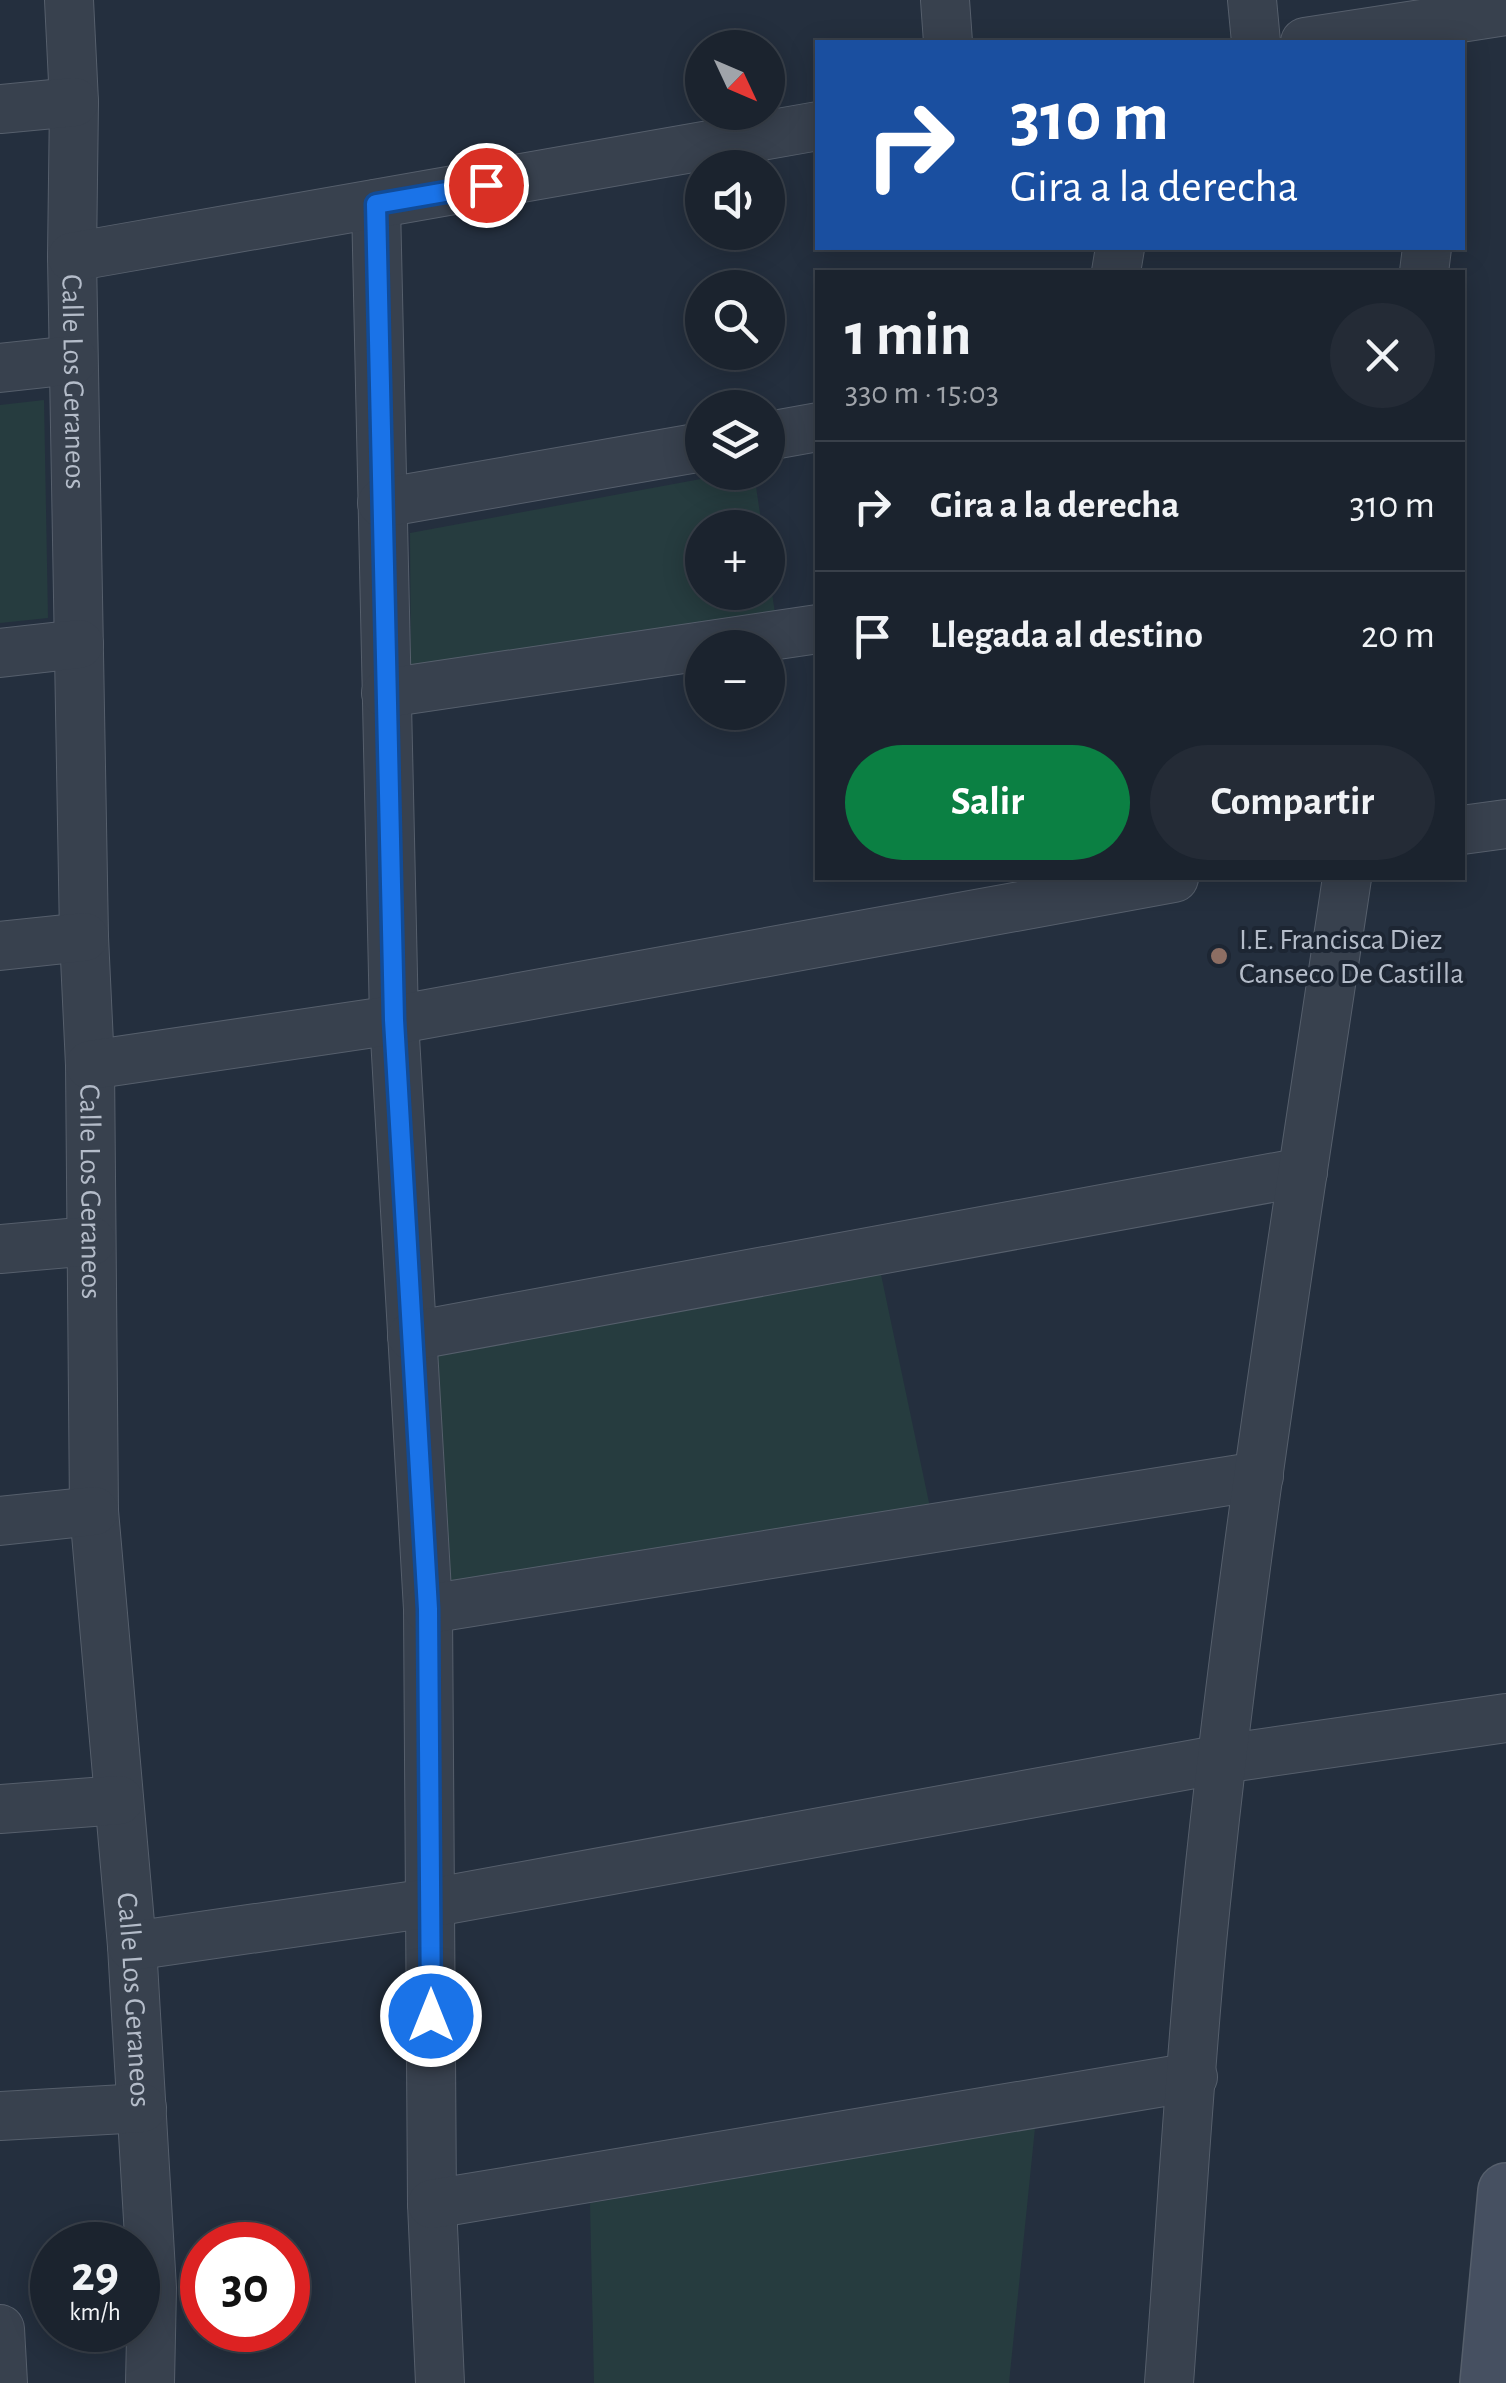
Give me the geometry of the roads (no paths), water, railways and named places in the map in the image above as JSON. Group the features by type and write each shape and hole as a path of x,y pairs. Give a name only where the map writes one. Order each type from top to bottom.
{"main road":[{"path":"1488,2383 1506,2191"}],"street":[{"name":"Calle Los Geraneos","path":"69,0 74,102 73,360 84,937 90,1065 94,1511 132,1946 152,2288 150,2383"},
{"path":"945,0 948,40"},
{"path":"1252,0 1256,40"},
{"path":"1331,40 1454,30 1506,11"},
{"path":"0,109 74,102"},
{"path":"72,257 815,127"},
{"path":"376,204 394,1020 428,1609 432,2204 440,2383"},
{"path":"0,368 73,360"},
{"path":"785,433 815,428"},
{"path":"382,503 685,451"},
{"path":"386,693 815,628"},
{"path":"0,653 80,644"},
{"path":"1465,830 1506,824"},
{"path":"90,1065 394,1020 1041,890 1152,880"},
{"path":"1169,2383 1202,1945 1222,1759 1259,1476 1347,880"},
{"path":"0,946 84,937"},
{"path":"412,1336 1303,1172"},
{"path":"0,1249 91,1241"},
{"path":"428,1609 1259,1476"},
{"path":"0,1521 94,1511"},
{"path":"132,1946 430,1902 1222,1759 1506,1718"},
{"path":"0,1809 119,1800"},
{"path":"432,2204 1192,2077"},
{"path":"0,2116 142,2108"},
{"path":"0,2329 3,2383"}],"place":[{"name":"I.E. Francisca Diez Canseco De Castilla","path":"1219,956"}]}
